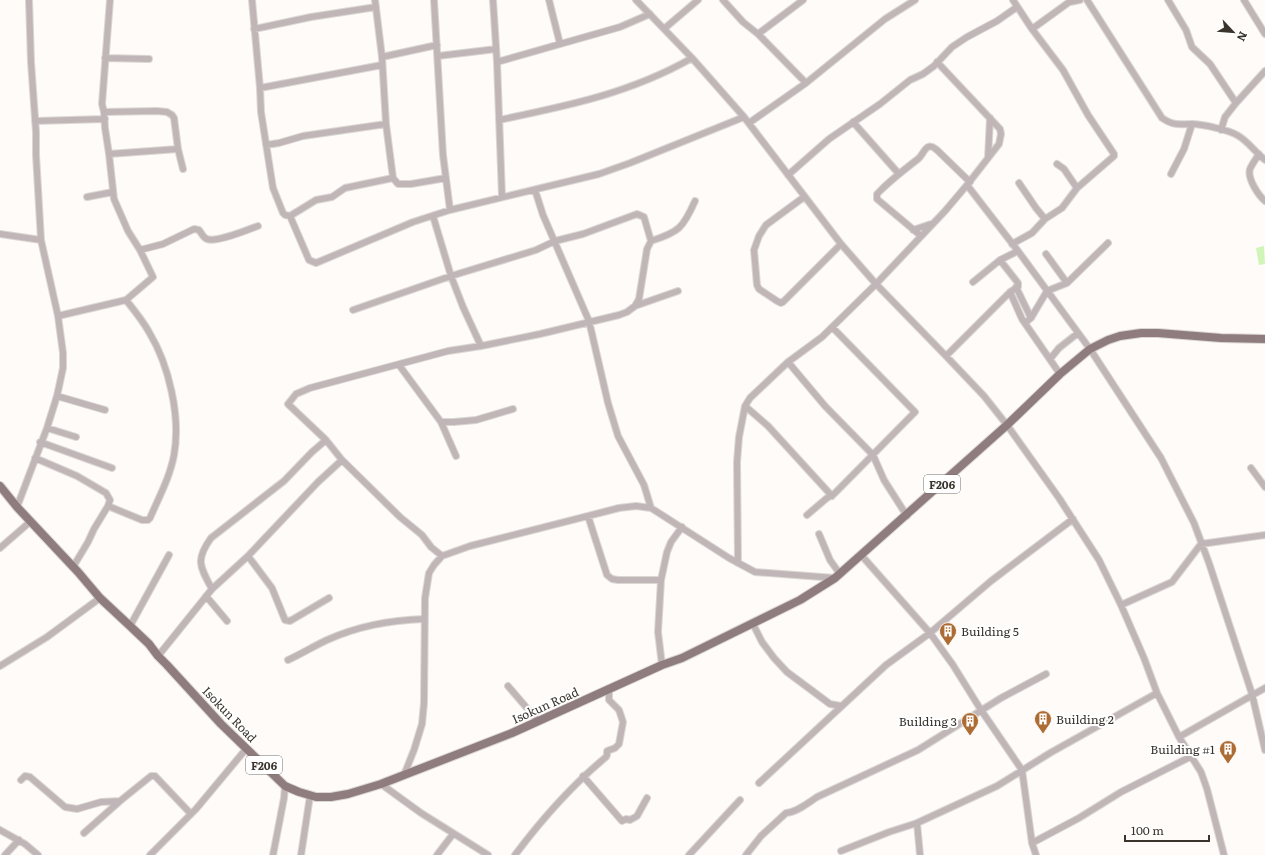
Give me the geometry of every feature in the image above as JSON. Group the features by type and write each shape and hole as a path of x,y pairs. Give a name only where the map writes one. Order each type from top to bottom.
{"main road":[{"name":"F206","path":"662,665 682,658 753,624 800,600 838,576 907,516 1007,425 1060,374 1090,349 1120,336 1141,333 1265,339"},
{"name":"Isokun Road","path":"0,486 17,507 100,598 149,644 158,656 246,749 285,786 316,798 348,794 381,784 512,733 662,665"}],"street":[{"path":"17,507 40,442 47,428 57,396 63,368 63,353 58,316 41,240 29,0"},
{"path":"58,316 126,300 153,277 140,250 128,231 120,210 116,205 113,192 102,104 110,0"},
{"path":"252,0 261,112 274,188 284,215 290,216 316,200 332,197 344,188 393,178"},
{"path":"434,0 443,155 450,210"},
{"path":"493,0 502,196"},
{"path":"549,0 560,44"},
{"path":"636,0 665,28 744,117 841,244 876,284 984,396 1007,425 1073,519 1099,560 1121,605 1144,658 1157,693 1179,737 1201,772 1208,789 1224,855"},
{"path":"665,28 698,0"},
{"path":"723,0 743,22 758,34 806,83"},
{"path":"758,34 803,0"},
{"path":"749,123 806,83 885,19 915,0"},
{"path":"1012,244 1032,233 1045,219 1062,208 1077,188 1093,173 1113,158 1114,154 1088,115 1063,70 1032,29 1013,0"},
{"path":"1032,29 1071,1 1080,0"},
{"path":"1087,0 1162,118 1175,125 1192,124 1221,130 1236,135 1265,160"},
{"path":"1168,0 1186,30 1192,47 1210,64 1236,102"},
{"path":"1244,0 1265,34"},
{"path":"254,29 376,3 382,57 386,124 393,178 398,184 411,184 446,178"},
{"path":"788,175 829,139 880,104 910,80 923,74 952,47 997,21 1017,7"},
{"path":"497,62 620,28 650,14"},
{"path":"382,57 437,45"},
{"path":"438,56 496,49"},
{"path":"105,58 149,59"},
{"path":"499,120 566,106 609,94 670,70 692,58"},
{"path":"738,563 737,462 739,437 745,406 750,398 788,362 822,337 876,284 969,184 999,144 1001,134 1000,129 937,62"},
{"path":"260,88 382,65"},
{"path":"1221,130 1225,117 1236,102 1265,71"},
{"path":"104,112 167,112 172,115 174,118 178,149 183,169"},
{"path":"290,216 309,260 316,263 413,222 502,196 535,190 599,174 744,117"},
{"path":"988,158 990,118"},
{"path":"35,121 104,119"},
{"path":"853,122 899,174"},
{"path":"266,145 303,136 386,124"},
{"path":"1171,174 1184,149 1192,124"},
{"path":"990,142 994,151"},
{"path":"921,236 876,199 877,194 911,163 917,160 927,148 933,147 969,184 1078,332 1161,458 1194,523 1209,562 1252,694 1265,750"},
{"path":"109,154 178,149"},
{"path":"1259,154 1251,166 1250,175 1256,190 1265,201"},
{"path":"1057,164 1064,169 1077,188"},
{"path":"1019,183 1045,219"},
{"path":"535,190 543,215 589,322 608,403 618,436 644,485 651,508"},
{"path":"87,197 113,192"},
{"path":"804,197 766,224 759,236 754,250 756,282 759,288 778,301 783,302 841,244"},
{"path":"635,306 639,299 647,249 651,242 668,236 681,227 687,220 695,201"},
{"path":"353,310 451,276 536,250 555,241 583,234 637,214 644,217 651,242"},
{"path":"433,216 451,276 481,346"},
{"path":"914,230 932,224"},
{"path":"140,250 163,244 194,229 199,230 204,238 209,240 226,238 258,226"},
{"path":"0,234 41,240"},
{"path":"1025,323 1031,318 1047,291 1067,283 1108,244"},
{"path":"972,282 1000,260 1018,251"},
{"path":"1046,254 1067,283"},
{"path":"946,356 1010,292 1018,287 1018,283 1000,260"},
{"path":"1016,287 1031,318"},
{"path":"442,556 431,547 422,535 342,460 326,440 288,404 296,394 310,388 448,351 540,334 627,312 635,306 678,291"},
{"path":"1010,292 1025,323 1060,374"},
{"path":"108,506 142,520 148,520 166,480 174,454 176,425 174,403 168,378 160,355 149,332 126,300"},
{"path":"807,515 827,498 832,496 915,412 832,327"},
{"path":"1050,359 1059,348 1078,332"},
{"path":"788,362 825,406 873,455 884,480 907,516"},
{"path":"399,365 441,422 456,456"},
{"path":"57,396 105,410"},
{"path":"745,406 768,426 832,496"},
{"path":"441,422 476,420 513,409"},
{"path":"47,428 76,437"},
{"path":"212,589 201,570 201,558 204,547 211,538 284,481 326,440"},
{"path":"40,442 112,468"},
{"path":"35,458 77,476 109,496 110,500 108,506 73,567"},
{"path":"158,656 212,589 248,556 318,482 342,460"},
{"path":"1251,468 1265,487"},
{"path":"404,775 422,724 424,703 424,619 426,586 429,574 442,556 479,543 619,508 636,506 651,508 738,563 755,572 838,576 819,534"},
{"path":"588,516 606,575 612,579 618,580 661,580"},
{"path":"759,783 841,706 905,650 930,633 991,581 1073,519"},
{"path":"0,548 31,521"},
{"path":"662,665 658,632 661,580 667,552 671,542 682,527"},
{"path":"1121,605 1172,582 1202,544 1265,535"},
{"path":"130,626 169,555"},
{"path":"248,556 272,588 285,620 290,620 329,598"},
{"path":"862,556 930,633 953,665 980,710 1022,770 1032,843 1036,855"},
{"path":"206,596 227,620"},
{"path":"0,666 47,637 100,598"},
{"path":"288,660 328,640 355,629 399,620 424,619"},
{"path":"753,624 762,642 774,658 788,672 830,704 841,706"},
{"path":"746,855 761,836 788,812 804,806 817,797 918,750 980,710 1046,674"},
{"path":"508,686 538,721"},
{"path":"1179,737 1252,694 1265,688"},
{"path":"515,855 544,817 583,776 606,757 607,751 615,748 619,744 622,722 619,710 610,700 607,690"},
{"path":"841,851 888,832 917,823 997,786 1022,770 1157,693"},
{"path":"830,704 834,713"},
{"path":"1258,721 1265,726"},
{"path":"150,855 190,814 246,749"},
{"path":"1032,843 1079,818 1121,792 1192,756"},
{"path":"21,780 25,776 30,777 65,807 82,808 101,802 120,801"},
{"path":"84,833 151,776 155,776 190,814"},
{"path":"583,776 622,821 626,819 630,820 637,816 647,798"},
{"path":"381,784 420,813 488,855"},
{"path":"273,855 285,786"},
{"path":"301,855 310,796"},
{"path":"689,855 740,800"},
{"path":"917,823 920,855"},
{"path":"0,830 19,840 38,855"},
{"path":"438,855 453,834"},
{"path":"5,855 19,840"}],"green space":[{"path":"1264,246 1265,264 1259,265 1256,248"}],"place":[{"name":"Building 5","path":"948,646"},
{"name":"Building 2","path":"1043,734"},
{"name":"Building 3","path":"970,736"},
{"name":"Building #1","path":"1228,764"}]}
